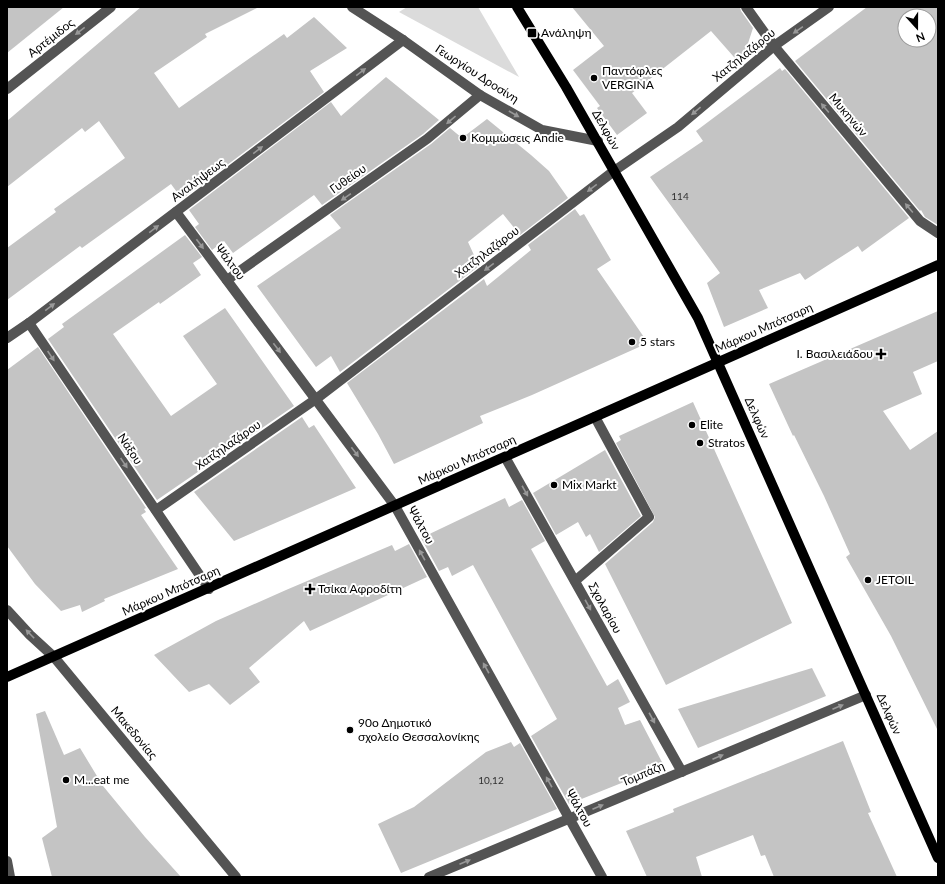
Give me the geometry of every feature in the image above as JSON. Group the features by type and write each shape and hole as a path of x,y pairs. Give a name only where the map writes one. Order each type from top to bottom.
{"main road":[{"name":"Δελφών","path":"517,7 598,141 614,172 698,318 938,858"},
{"name":"Μάρκου Μπότσαρη","path":"7,677 209,589 938,265"}],"street":[{"name":"Αρτέμιδος","path":"7,89 110,7"},
{"name":"Γεωργίου Δροσίνη","path":"352,7 403,40 480,95 542,130 598,141"},
{"name":"Μυκηνών","path":"746,7 774,46 920,221 938,233"},
{"name":"Χατζηλαζάρου","path":"156,510 316,400 614,172 678,127 774,46 829,7"},
{"name":"Αναλήψεως","path":"7,338 29,323 403,40"},
{"name":"Γυθείου","path":"227,280 427,139 480,95"},
{"name":"Ψάλτου","path":"176,212 395,506 602,877"},
{"name":"Νάξου","path":"29,323 209,589"},
{"path":"575,580 649,517 595,417"},
{"name":"Σχολαρίου","path":"506,457 682,772"},
{"name":"Μακεδονίας","path":"7,610 30,635 54,657 236,877"},
{"name":"Τομπάζη","path":"430,877 866,695"},
{"path":"7,861 10,877"}],"shaded area":[{"path":"407,7 478,7 519,77 399,12"}],"building":[{"path":"7,7 64,7 7,53"},
{"path":"141,7 259,7 205,34 207,37 154,73 179,108 284,34 287,38 314,17 347,48 310,71 324,92 182,199 171,184 82,248 80,246 7,300 7,248 56,212 54,209 125,158 99,121 85,132 82,128 7,187 7,121"},
{"path":"572,7 740,7 741,11 753,28 741,65 711,31 632,93 647,113 617,135 597,108 600,106 573,70 604,46"},
{"path":"867,7 938,7 938,225 925,217 921,210 920,211 795,61"},
{"path":"780,68 782,71 785,69 909,218 862,252 858,246 805,280 800,273 759,290 768,308 724,327 707,283 720,273 650,177 703,141 696,131"},
{"path":"386,77 439,120 423,134 322,205 314,195 233,253 224,241 212,250 195,227 199,224 189,210 331,102 341,116"},
{"path":"487,119 549,171 568,198 520,235 503,214 468,242 479,266 340,372 331,356 316,367 257,286 341,228 330,215 431,144 450,128 462,138"},
{"path":"575,209 580,216 584,214 611,260 597,269 648,343 532,395 480,416 483,423 394,464 378,434 347,383 484,279 487,286 531,250 528,245"},
{"path":"185,235 202,257 193,263 201,275 160,304 159,302 113,334 171,416 217,384 183,336 225,308 294,406 157,500 48,339 64,327 62,324"},
{"path":"938,311 938,361 913,372 922,394 883,411 910,450 938,431 938,731 891,636 846,557 850,554 824,496 794,435 793,436 769,384"},
{"path":"38,347 146,508 144,509 146,512 141,515 178,569 104,599 105,601 82,612 80,605 61,611 35,584 7,546 7,370"},
{"path":"693,402 792,623 666,685 605,564 653,522 655,517 616,443 621,440 619,436"},
{"path":"302,417 309,428 314,425 356,488 234,541 194,492"},
{"path":"605,450 641,516 599,552 590,534 586,537 578,522 556,535 533,493"},
{"path":"505,498 509,507 522,500 545,541 531,549 607,686 618,679 630,702 618,708 625,725 640,720 664,766 569,804 531,736 557,719 473,565 452,576 448,567 439,571 421,538"},
{"path":"409,544 427,577 310,631 304,621 249,668 260,682 230,705 209,684 189,692 154,655 216,621 286,590 392,545 395,551"},
{"path":"812,668 826,696 698,748 678,709"},
{"path":"45,711 64,755 80,748 103,786 145,837 181,877 52,877 42,838 57,827 36,714"},
{"path":"843,741 871,812 868,813 897,877 774,877 765,855 761,856 753,835 696,857 702,877 647,877 626,831 674,812 673,809"},
{"path":"511,742 514,747 520,743 557,809 401,873 378,824 414,807 486,752"}],"place":[{"name":"Ανάληψη","path":"532,33"},
{"name":"Παντόφλες VERGINA","path":"594,78"},
{"name":"Κομμώσεις Andie","path":"463,138"},
{"name":"5 stars","path":"632,342"},
{"name":"Ι. Βασιλειάδου","path":"881,354"},
{"name":"Elite","path":"692,425"},
{"name":"Stratos","path":"700,443"},
{"name":"Mix Markt","path":"554,485"},
{"name":"JETOIL","path":"868,580"},
{"name":"Τσίκα Αφροδίτη","path":"310,589"},
{"name":"90ο Δημοτικό σχολείο Θεσσαλονίκης","path":"350,730"},
{"name":"M...eat me","path":"66,780"}]}
